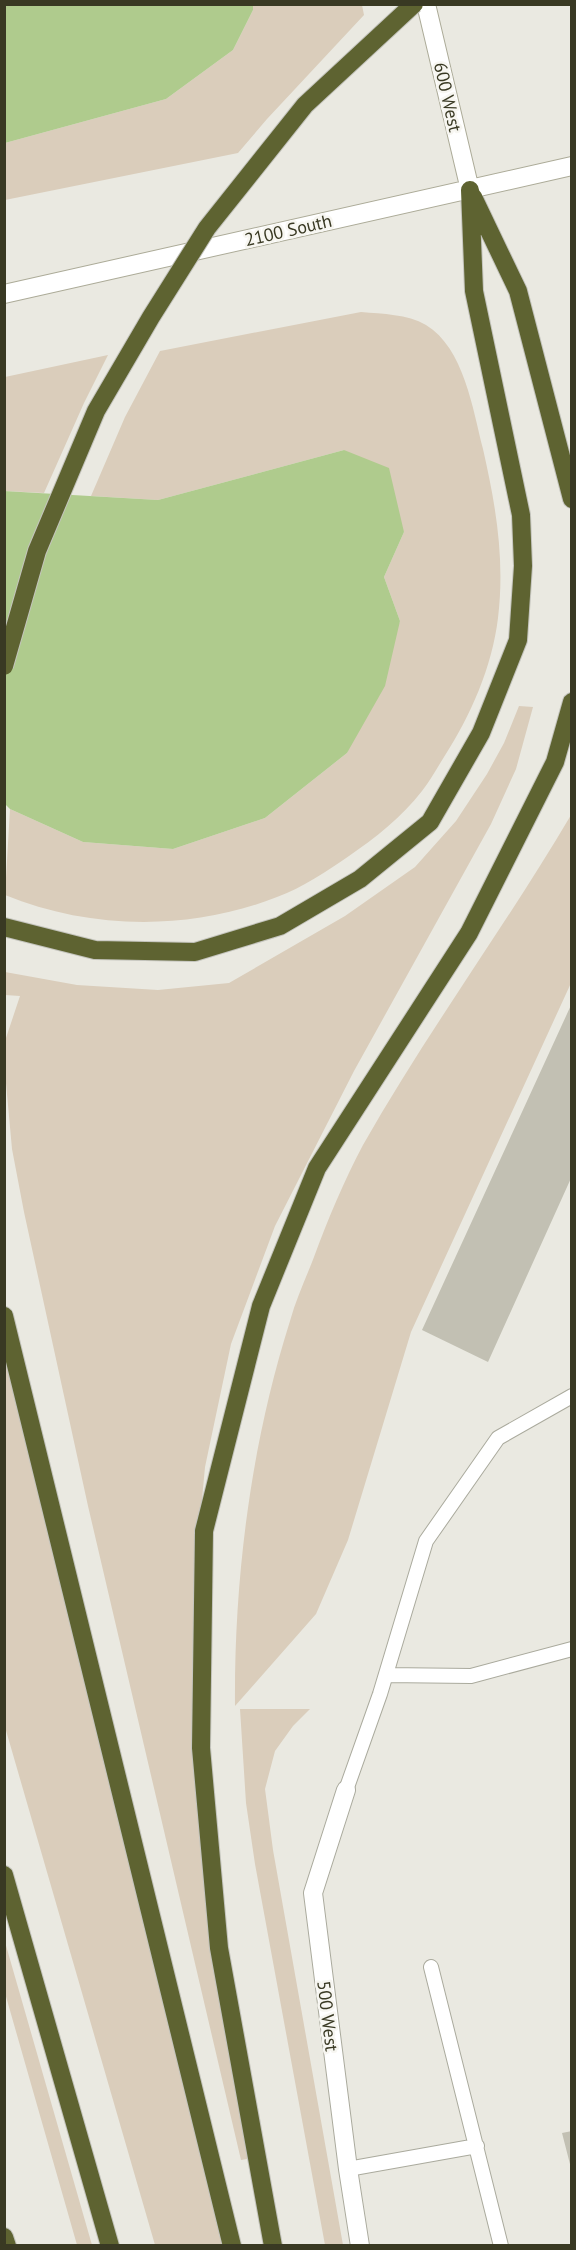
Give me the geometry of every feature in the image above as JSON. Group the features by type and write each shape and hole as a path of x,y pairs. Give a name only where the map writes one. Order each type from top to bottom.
{"highway":[{"path":"4,666 37,551 96,411 151,316 207,228 305,105 414,4"},
{"path":"470,190 518,291 572,499"},
{"path":"4,927 95,950 195,952 280,926 360,879 430,822 481,733 518,640 524,566 522,515 474,291 470,190"},
{"path":"273,2246 219,1948 201,1748 204,1531 261,1306 317,1167 469,933 555,762 572,702"},
{"path":"4,1316 232,2246"},
{"path":"4,1875 110,2246"},
{"path":"4,2237 7,2246"}],"street":[{"name":"600 West","path":"426,4 470,190"},
{"name":"2100 South","path":"4,294 572,166"},
{"name":"500 West","path":"346,1790 313,1893 360,2246"}],"lane":[{"path":"346,1790 386,1675 426,1541 498,1438 572,1396"},
{"path":"386,1675 471,1676 572,1649"},
{"path":"431,1967 501,2246"},
{"path":"348,2169 477,2146"}],"shaded area":[{"path":"5,4 253,4 253,10 233,50 166,99 5,143"},
{"path":"253,5 362,5 364,15 238,153 5,200 5,143 166,99 233,50 253,10"},
{"path":"361,312 395,315 419,321 439,335 450,349 471,399 488,470 495,512 500,554 500,596 491,654 471,707 431,779 406,810 359,849 296,889 244,908 176,921 141,922 71,915 38,907 5,895 10,809 83,842 173,849 265,818 347,753 400,621 384,577 404,532 344,450 158,500 91,496 125,417 160,351"},
{"path":"108,355 44,493 5,491 5,377"},
{"path":"344,450 389,468 404,532 384,577 400,621 385,686 347,753 265,818 173,849 83,842 10,809 4,803 4,491 158,500"},
{"path":"519,706 533,707 516,769 491,824 354,1071 275,1226 231,1344 205,1467 195,1575 203,1854 264,2156 241,2160 88,1506 24,1212 12,1149 4,1044 20,996 5,995 5,972 77,985 158,990 229,983 345,916 415,867 456,821 487,774 504,743"},
{"path":"571,815 571,983 411,1332 348,1540 316,1614 235,1706 235,1657 247,1511 276,1368 298,1297 337,1200 363,1145 413,1062"},
{"path":"4,1328 222,2245 155,2245 5,1727"},
{"path":"240,1709 310,1709 293,1726 275,1751 265,1789 273,1850 343,2245 325,2245 255,1864 246,1803"},
{"path":"5,1942 92,2245 77,2245 5,1993"}],"building":[{"path":"572,1003 572,1176 488,1362 422,1330"},
{"path":"572,2131 572,2168 571,2168 562,2133"}]}
